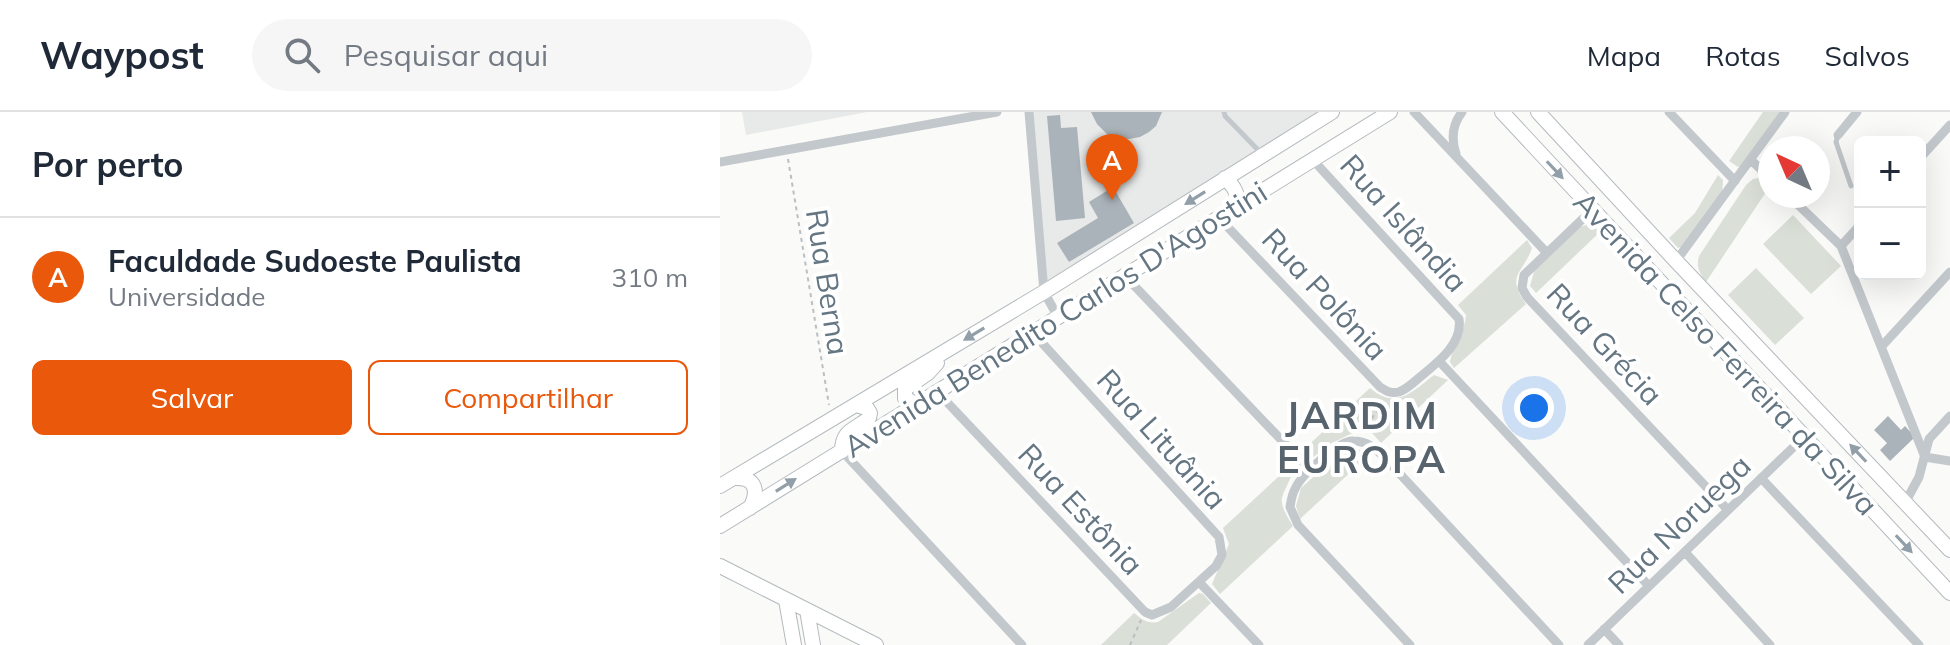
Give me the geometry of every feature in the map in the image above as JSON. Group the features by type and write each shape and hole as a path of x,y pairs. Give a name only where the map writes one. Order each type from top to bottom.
{"main road":[{"name":"Avenida Benedito Carlos D'Agostini","path":"720,486 1044,292 1332,112"},
{"name":"Avenida Benedito Carlos D'Agostini","path":"720,526 1390,112"},
{"name":"Avenida Celso Ferreira da Silva","path":"1502,112 1950,593"},
{"name":"Avenida Celso Ferreira da Silva","path":"1538,112 1950,550"},
{"path":"1264,156 1270,173 1282,178"},
{"path":"1225,178 1237,192 1239,205"},
{"path":"1700,325 1712,325 1719,318 1719,305"},
{"path":"1736,364 1739,347 1755,344"},
{"path":"917,405 905,398 905,389 933,368 939,355"},
{"path":"842,451 846,434 869,418 867,408 856,405"},
{"path":"735,478 746,479 754,486 755,495 750,508"},
{"path":"720,566 876,645"},
{"path":"786,600 794,645"},
{"path":"807,610 811,645"}],"street":[{"path":"720,162 997,112"},
{"path":"1029,112 1044,292 1058,317"},
{"path":"1414,112 1547,253"},
{"path":"1457,158 1453,145 1454,129 1462,112"},
{"path":"1669,112 1735,181"},
{"path":"1676,261 1785,112"},
{"path":"1838,135 1857,112"},
{"path":"1926,151 1950,125"},
{"name":"Rua Islândia","path":"1313,160 1459,319 1461,328 1458,335 1439,361"},
{"path":"1751,160 1758,167"},
{"path":"1801,208 1841,246 1925,457"},
{"name":"Rua Grécia","path":"1592,210 1524,275 1522,288 1527,297 1728,510"},
{"name":"Rua Polônia","path":"1219,218 1380,387 1388,392 1398,392 1439,361"},
{"path":"1841,246 1854,232"},
{"path":"1882,346 1950,272"},
{"path":"1125,276 1310,470"},
{"name":"Rua Lituânia","path":"1033,333 1219,537 1222,555 1216,566 1199,582"},
{"path":"1439,361 1649,586"},
{"name":"Rua Estônia","path":"935,393 1145,612 1152,615 1171,607 1199,582"},
{"path":"1905,503 1919,477 1929,439 1950,416"},
{"name":"Rua Noruega","path":"1588,645 1804,437"},
{"path":"1410,645 1298,525 1290,507 1294,490 1310,470 1350,440 1372,445 1559,645"},
{"path":"842,451 1022,645"},
{"path":"1925,457 1950,461"},
{"path":"1761,478 1919,645"},
{"path":"1685,552 1770,645"},
{"path":"1199,582 1259,645"},
{"path":"1604,629 1619,645"}],"lane":[{"path":"1224,112 1264,156"},
{"path":"1838,135 1836,142 1851,186"}],"path":[{"name":"Rua Berna","path":"786,150 831,420"},
{"path":"1372,445 1366,429 1375,413 1398,392"},
{"path":"1130,645 1145,612"}],"shaded area":[{"path":"742,112 867,112 746,135"},
{"path":"1032,112 1323,112 1046,287"},
{"path":"1763,112 1782,112 1765,136 1758,136 1758,146 1745,164 1738,167 1729,161"},
{"path":"1718,175 1723,180 1722,196 1687,245 1678,248 1669,238 1695,213"},
{"path":"1758,178 1758,204 1706,282 1699,269 1699,256 1753,179"},
{"path":"1793,215 1841,266 1811,294 1763,244"},
{"path":"1594,222 1603,229 1536,293 1530,286 1535,268 1580,227"},
{"path":"1527,240 1532,248 1516,280 1526,304 1454,368 1450,362 1451,356 1466,315 1458,305"},
{"path":"1756,268 1804,318 1775,345 1728,295"},
{"path":"1434,375 1448,380 1381,443 1372,433 1361,429 1334,442 1312,458 1301,452 1370,388 1379,395 1396,398 1411,392"},
{"path":"1347,447 1369,455 1300,519 1296,506 1301,488"},
{"path":"1290,466 1293,471 1282,503 1293,526 1220,594 1212,584 1229,544 1223,528"},
{"path":"1199,593 1211,603 1167,645 1101,645 1134,613 1145,620 1158,622"}],"building":[{"path":"1091,112 1162,112 1156,126 1149,132 1129,139 1108,135"},
{"path":"1060,115 1061,128 1077,127 1085,218 1056,221 1047,116"},
{"path":"1113,187 1134,223 1069,262 1057,243 1098,218 1089,202"},
{"path":"1888,416 1901,430 1905,426 1915,437 1890,461 1880,450 1887,443 1874,430"}],"place":[{"name":"Faculdade Sudoeste Paulista","path":"1112,200"}],"district":[{"name":"JARDIM EUROPA","path":"1362,437"}]}
